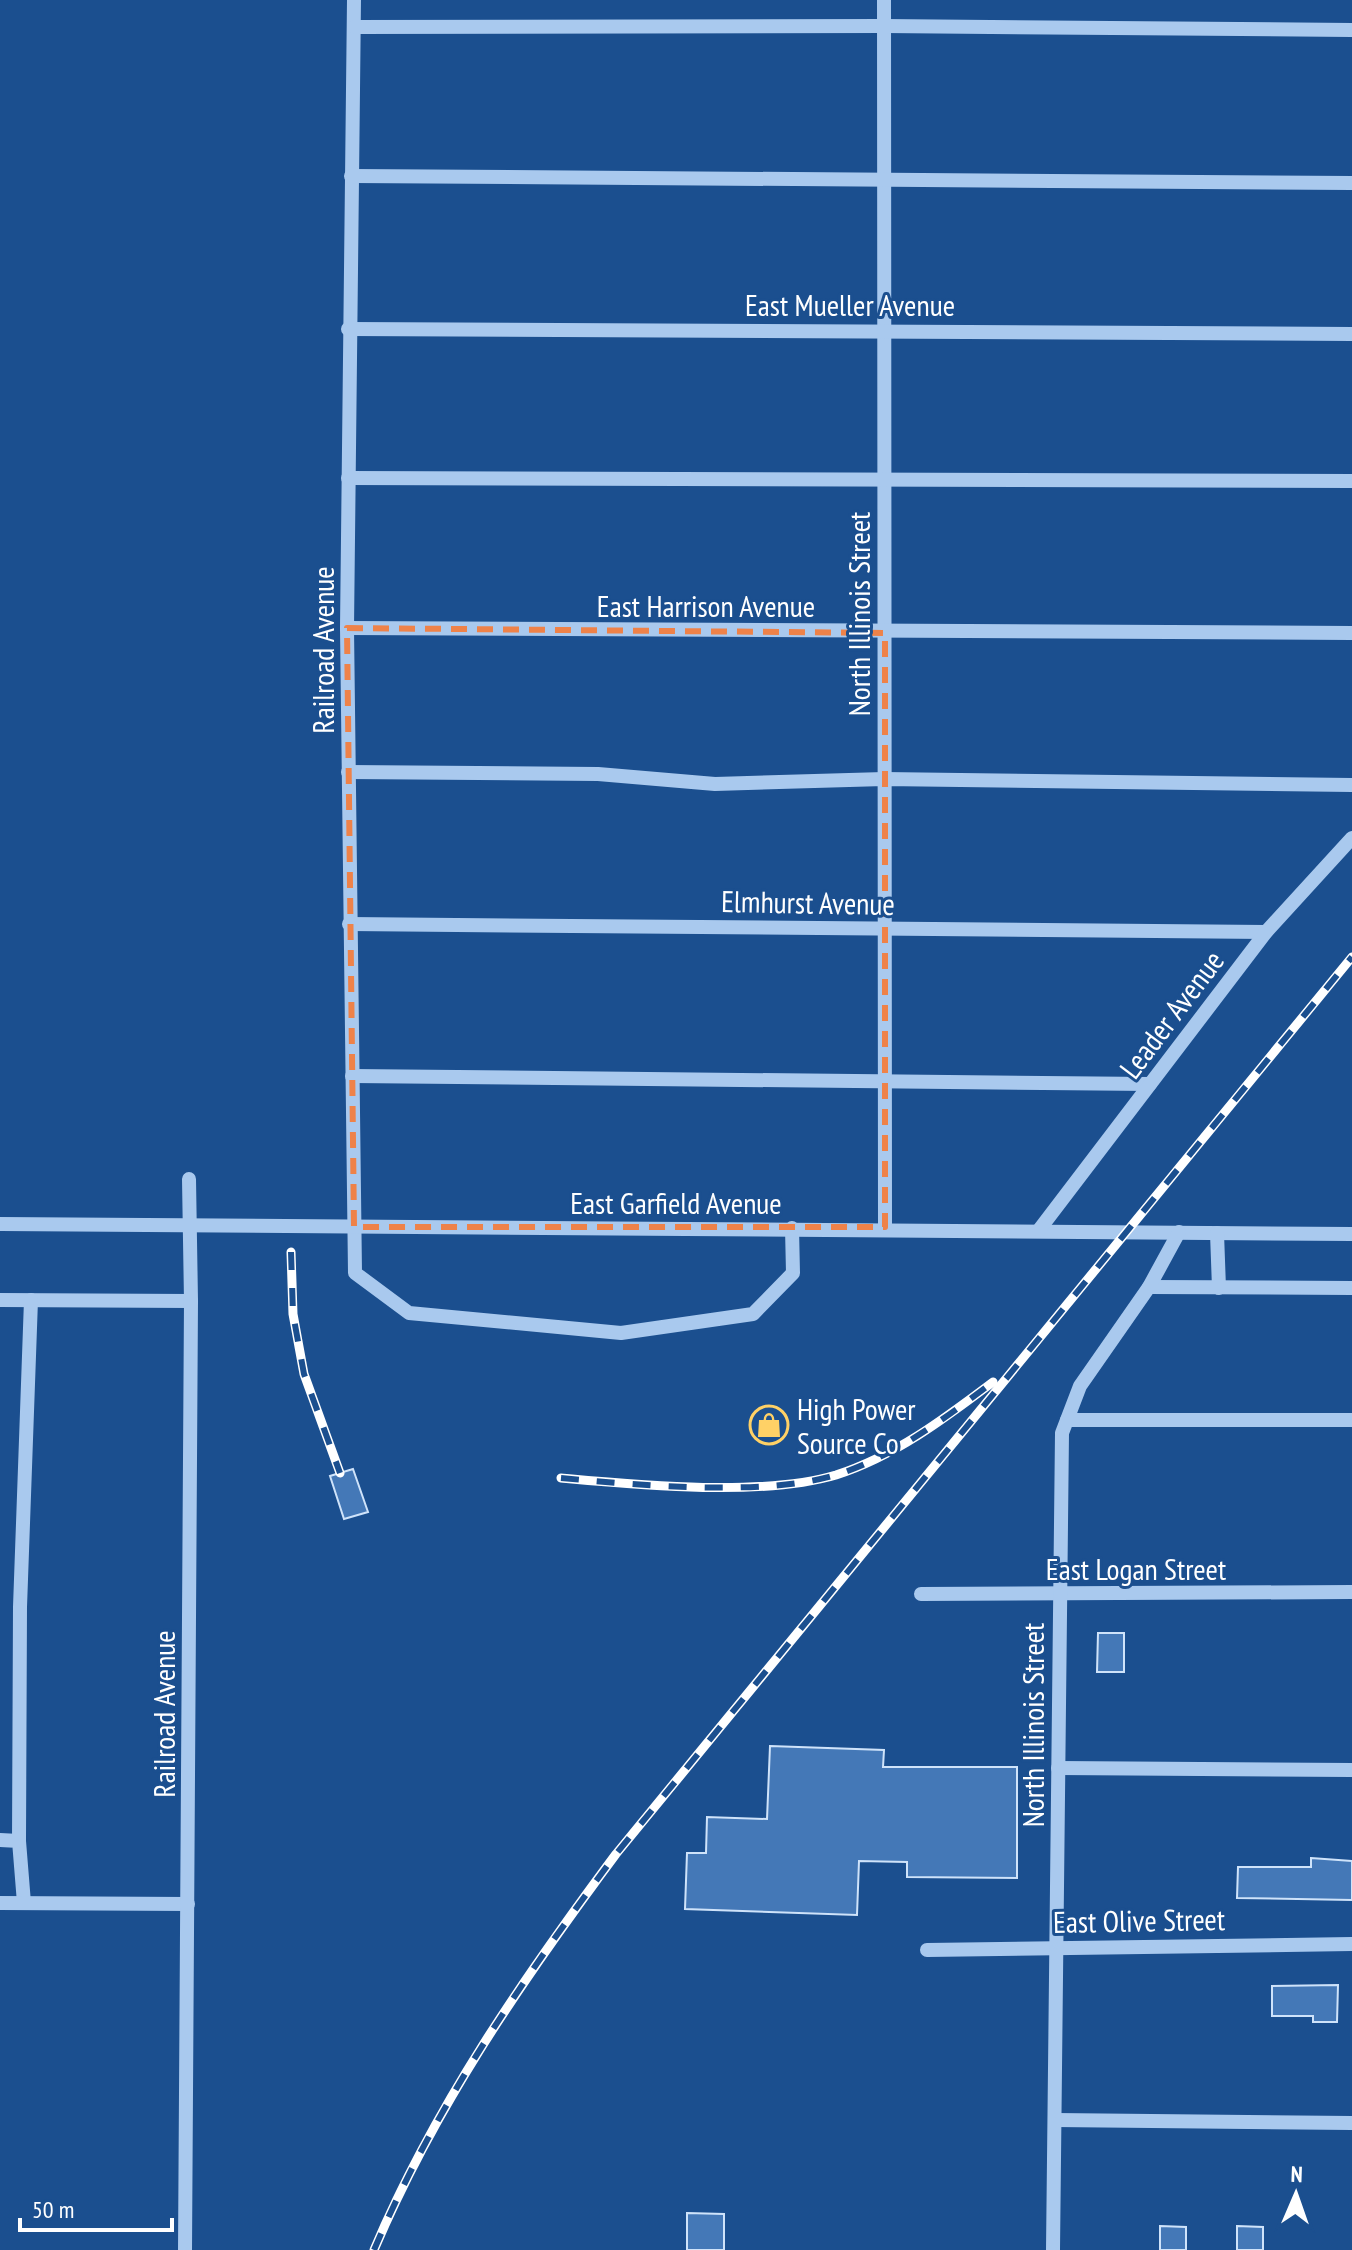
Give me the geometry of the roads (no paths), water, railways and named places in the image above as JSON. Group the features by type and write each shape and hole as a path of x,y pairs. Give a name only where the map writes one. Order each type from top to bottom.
{"street":[{"name":"Railroad Avenue","path":"354,0 347,628 355,1273 409,1313 621,1333 753,1314 793,1273 792,1228"},
{"name":"North Illinois Street","path":"884,0 885,1227"},
{"path":"354,27 884,26 1352,30"},
{"path":"351,176 1352,183"},
{"name":"East Mueller Avenue","path":"348,329 1352,334"},
{"path":"348,478 1352,481"},
{"name":"East Harrison Avenue","path":"347,628 1352,633"},
{"path":"348,772 598,774 715,784 884,779 1352,785"},
{"name":"Leader Avenue","path":"1039,1230 1266,932 1352,838"},
{"name":"Elmhurst Avenue","path":"349,924 1266,932"},
{"path":"352,1076 1150,1084"},
{"name":"Railroad Avenue","path":"185,2250 191,1301 189,1179"},
{"name":"East Garfield Avenue","path":"0,1224 686,1229 885,1227 1352,1234"},
{"name":"North Illinois Street","path":"1053,2250 1062,1433 1080,1386 1149,1287 1179,1232"},
{"path":"1217,1233 1219,1288"},
{"path":"1149,1287 1352,1288"},
{"path":"0,1300 191,1301"},
{"path":"24,1903 19,1841 21,1591 31,1300"},
{"path":"1067,1420 1352,1420"},
{"name":"East Logan Street","path":"921,1594 1352,1592"},
{"path":"1058,1768 1352,1770"},
{"path":"0,1840 19,1841"},
{"path":"0,1903 188,1904"},
{"name":"East Olive Street","path":"927,1950 1352,1944"},
{"path":"1055,2120 1352,2123"}],"railway":[{"path":"374,2250 424,2145 453,2094 515,1996 616,1854 1352,957"},
{"path":"291,1252 293,1314 304,1374 340,1473"},
{"path":"561,1478 700,1487 773,1486 806,1482 836,1475 879,1458 937,1423 993,1382"}],"place":[{"name":"High Power Source Co","path":"769,1425"}]}
